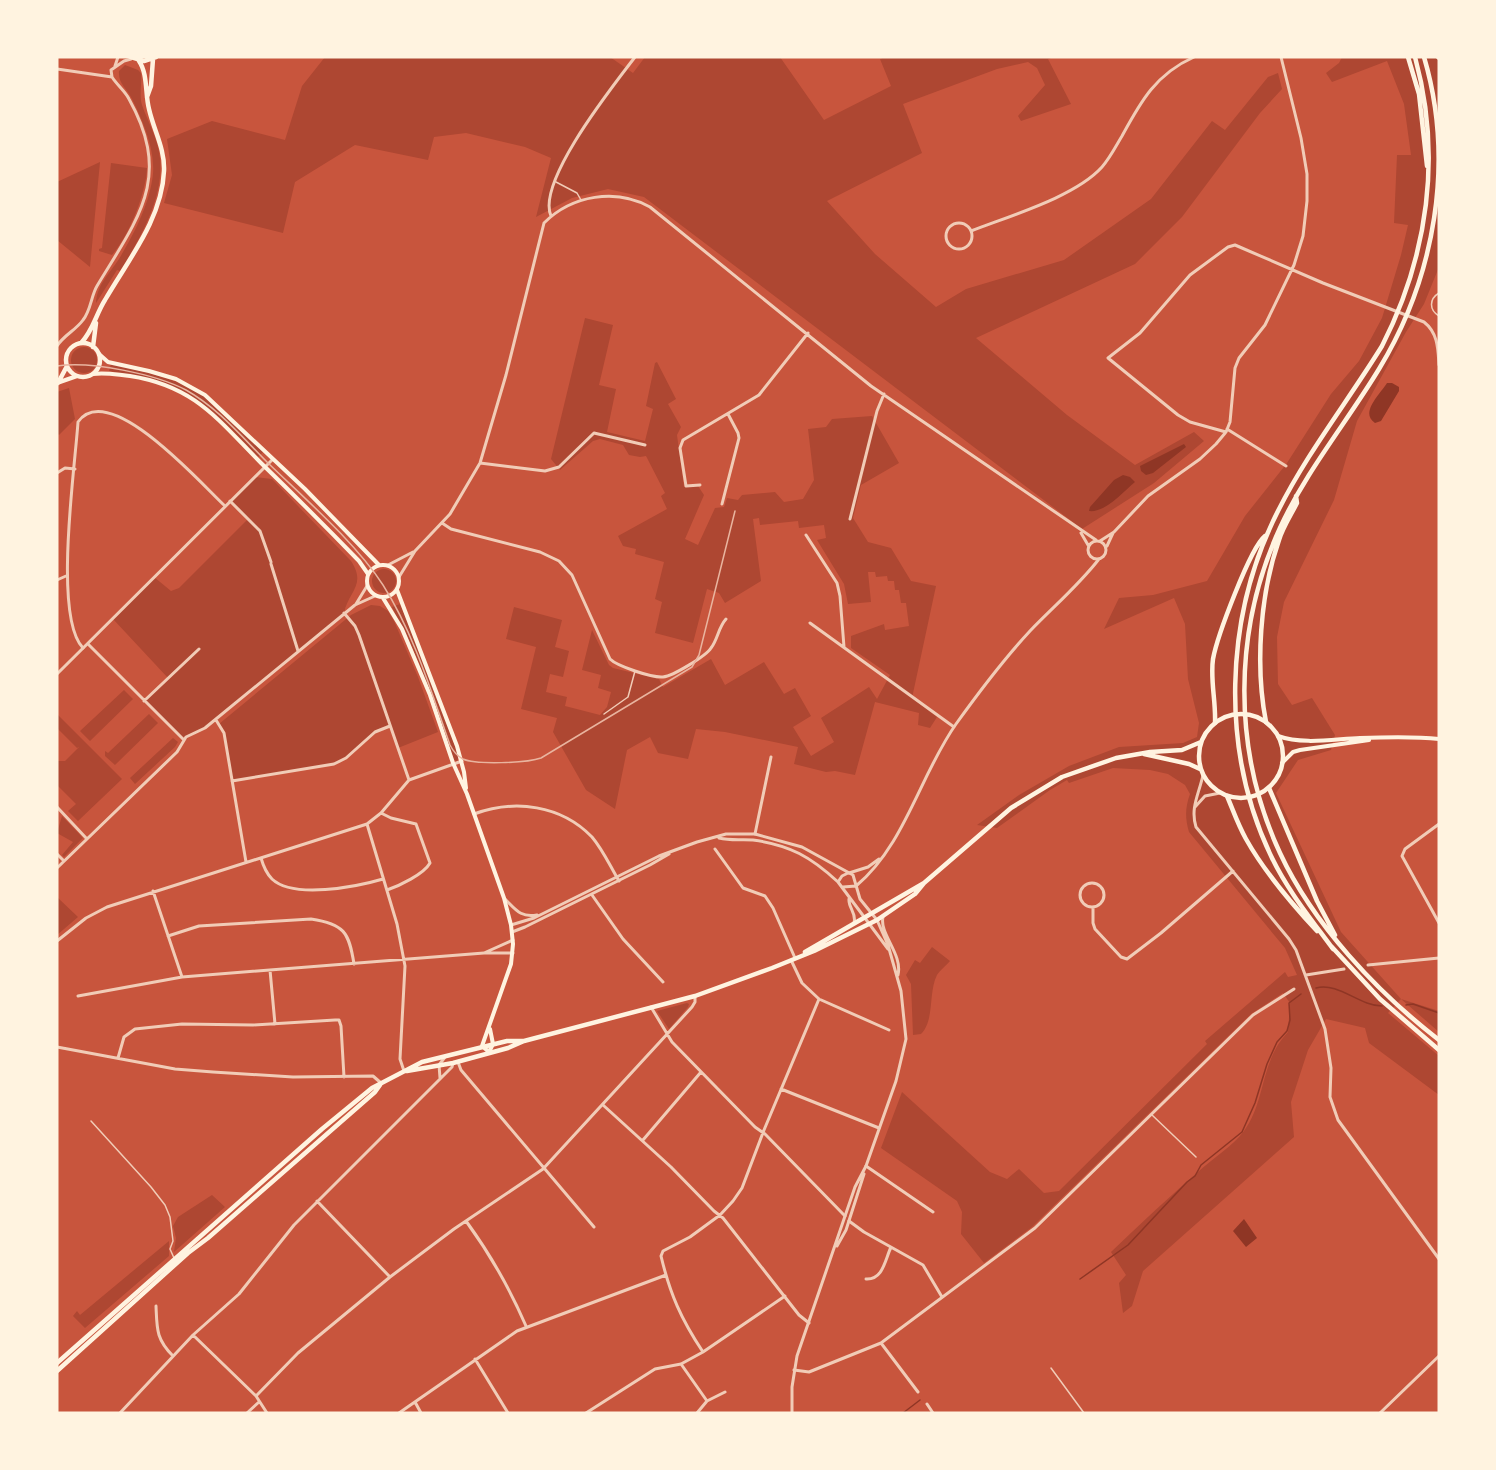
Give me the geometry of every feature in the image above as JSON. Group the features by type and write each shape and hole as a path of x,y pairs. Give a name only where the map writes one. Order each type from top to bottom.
{"main road":[{"path":"1408,57 1419,94 1425,160 1429,175"},
{"path":"1333,949 1286,883 1265,842 1254,810 1240,759 1235,699 1238,644 1246,596 1267,534 1285,497 1371,364 1393,325 1419,249 1429,175 1427,111 1415,57"},
{"path":"1425,57 1433,93 1438,137 1434,227"},
{"path":"134,59 155,58 147,97"},
{"path":"58,383 67,366 68,352 88,336 105,299 139,244 158,199 164,172 160,142 148,108 143,68 134,59"},
{"path":"1439,215 1413,303 1402,328 1379,369 1296,496 1266,561 1246,643 1244,699 1250,758 1263,808 1281,855 1304,896 1336,939 1370,978 1424,1029 1439,1040"},
{"path":"93,347 97,316"},
{"path":"81,343 93,347 108,362 158,373 197,390 214,403 273,459 380,565"},
{"path":"93,374 99,365 99,354"},
{"path":"67,366 77,376"},
{"path":"58,383 77,376 86,377 93,374 139,378 181,392 217,416 359,561 368,574"},
{"path":"1266,722 1261,657 1264,605 1271,566 1280,538 1297,503 1296,496"},
{"path":"1215,723 1212,675 1214,657 1244,572 1259,540 1267,534"},
{"path":"397,590 392,595 383,598 375,596 367,586 371,569 380,565 388,566 395,570 399,577 397,590 462,761 466,791"},
{"path":"383,598 411,648 453,763 466,791 504,898 511,925 513,953 509,974 482,1046"},
{"path":"1235,715 1256,717 1266,722 1278,736 1283,754 1275,781 1269,788 1249,798 1227,796 1213,788 1203,775 1199,760 1201,742 1207,731 1215,723 1235,715"},
{"path":"1278,736 1290,739 1439,739"},
{"path":"1282,763 1293,752 1300,750 1376,739"},
{"path":"405,1071 455,1062 524,1041 695,996 793,959 883,916 915,894 924,883 1011,808 1042,788 1074,772 1116,758 1182,750 1201,742"},
{"path":"1142,754 1189,764 1201,769"},
{"path":"1269,788 1314,895 1336,939"},
{"path":"1227,796 1245,837 1263,866 1292,904 1380,999 1439,1050"},
{"path":"793,959 924,883"},
{"path":"489,1052 493,1044 490,1029"},
{"path":"57,1363 174,1258 372,1088 413,1065 482,1046 514,1040 524,1041"},
{"path":"482,1046 489,1052"},
{"path":"57,1371 188,1253 375,1092 381,1084"}],"street":[{"path":"57,346 83,320 96,286 126,240 145,199 150,179 150,162 144,136 131,102 112,77 118,57"},
{"path":"625,57 632,61"},
{"path":"551,216 548,204 554,181 570,148 635,57"},
{"path":"971,231 1047,201 1089,178 1102,167 1152,86 1170,70 1194,57"},
{"path":"842,887 856,886 870,874 902,826 932,765 954,727 1028,633 1084,579 1090,569 1105,555 1114,532 1148,496 1200,459 1227,431 1235,368 1239,358 1265,325 1292,270 1302,236 1307,201 1307,174 1301,138 1281,57"},
{"path":"113,69 124,61 134,59"},
{"path":"57,69 87,72 106,78 112,77"},
{"path":"399,577 415,551 442,523 468,487 480,463 506,375 544,223 551,216 581,201 600,196 614,196 637,201 650,207 884,394 1106,548"},
{"path":"955,224 966,225 971,231 972,240 966,247 957,249 948,242 947,231 955,224"},
{"path":"1286,466 1227,431 1190,422 1178,415 1108,358 1140,333 1190,275 1228,247 1235,245 1424,322 1432,328 1436,338 1439,365"},
{"path":"699,485 686,486 680,445 687,436 752,400 764,390 808,333"},
{"path":"850,519 877,411 884,394"},
{"path":"82,648 77,642 69,610 67,576 78,422 87,414 111,414 124,418 166,448 225,506"},
{"path":"722,504 739,438 728,414"},
{"path":"480,463 552,470 559,467 594,433 645,445"},
{"path":"57,674 273,459"},
{"path":"57,474 65,468 75,469"},
{"path":"230,501 260,531 298,651"},
{"path":"442,523 451,529 540,552 559,561 572,575 610,659 620,666 663,677 675,672 709,651 714,645 720,625 726,619"},
{"path":"1080,531 1088,546 1090,569"},
{"path":"1088,546 1114,532"},
{"path":"806,535 837,583 844,647"},
{"path":"388,566 415,551"},
{"path":"1089,555 1099,559"},
{"path":"57,580 67,576"},
{"path":"57,868 177,752 190,734 206,728 344,614 354,605 367,586"},
{"path":"354,605 375,596"},
{"path":"344,614 355,626 359,635 409,780"},
{"path":"810,623 954,727"},
{"path":"88,644 184,740"},
{"path":"144,702 199,649"},
{"path":"120,684 124,680"},
{"path":"216,720 225,733 246,862"},
{"path":"232,781 334,764 346,758 375,732 391,726"},
{"path":"754,840 771,757"},
{"path":"57,941 96,912 153,891 367,824 381,813 409,780 462,761"},
{"path":"1203,775 1194,808 1193,818 1196,827 1289,939 1306,975 1325,1029 1330,1068 1330,1097 1338,1120 1439,1259"},
{"path":"1194,808 1205,796 1220,793"},
{"path":"474,814 518,805 535,807 560,815 592,837 619,881"},
{"path":"57,807 87,839"},
{"path":"381,813 416,824 430,863 428,868 400,885 386,890"},
{"path":"367,824 397,924 404,960 400,1059 405,1071"},
{"path":"1439,824 1405,849 1402,856 1439,923"},
{"path":"511,925 534,918 616,876 697,842 726,834 755,834 802,847 853,875 860,899 877,920 889,950 905,1017 906,1039 896,1081 849,1220 841,1242 836,1248"},
{"path":"717,838 754,840 801,854 818,863 838,882 889,950"},
{"path":"715,849 743,888 761,894 769,902 802,983 819,999 889,1030"},
{"path":"512,932 592,895 673,852"},
{"path":"57,854 64,861"},
{"path":"261,858 271,878 278,884 297,889 332,888 382,879"},
{"path":"838,882 842,876 868,867 881,858"},
{"path":"1093,907 1095,929 1122,957 1127,959 1233,871"},
{"path":"1092,883 1099,885 1104,895 1100,904 1093,907 1083,903 1080,896 1082,889 1092,883"},
{"path":"153,891 182,977"},
{"path":"592,895 623,939 663,982"},
{"path":"849,897 855,914 853,926"},
{"path":"504,898 522,915 542,914"},
{"path":"883,916 882,925 900,967 897,977"},
{"path":"168,936 200,926 318,920 339,925 347,935 354,964"},
{"path":"484,953 513,940"},
{"path":"78,996 182,977 484,953 513,953"},
{"path":"1368,965 1439,958"},
{"path":"1306,975 1344,969"},
{"path":"270,970 275,1024"},
{"path":"794,1370 809,1372 881,1343 1035,1228 1253,1015 1294,989"},
{"path":"256,1396 298,1353 390,1277 466,1221 543,1169 693,1007 695,996"},
{"path":"703,1352 685,1324 661,1256 663,1251 690,1237 720,1215 742,1188 819,999"},
{"path":"651,1007 672,1042 849,1220 864,1232 923,1265 942,1297"},
{"path":"118,1058 124,1037 135,1029 182,1024 275,1024 339,1020 344,1077"},
{"path":"57,1047 175,1068 293,1077 373,1076 381,1084"},
{"path":"440,1079 439,1065 446,1055"},
{"path":"120,1413 193,1335 246,1286 294,1225 455,1062 594,1227"},
{"path":"643,1140 701,1072"},
{"path":"781,1089 879,1128"},
{"path":"603,1105 643,1140 720,1215 799,1315 809,1323"},
{"path":"866,1166 933,1212"},
{"path":"792,1413 794,1370 845,1216 866,1166"},
{"path":"317,1201 390,1277"},
{"path":"466,1221 490,1255 514,1298 526,1326"},
{"path":"867,1279 873,1280 880,1275 891,1247"},
{"path":"399,1413 506,1337 526,1326 666,1275"},
{"path":"586,1413 655,1369 681,1364 703,1352 784,1296"},
{"path":"156,1306 159,1338 173,1356"},
{"path":"193,1335 256,1396 267,1413"},
{"path":"881,1343 918,1392"},
{"path":"1380,1413 1439,1356"},
{"path":"474,1359 508,1413"},
{"path":"681,1364 708,1401"},
{"path":"697,1413 708,1401 725,1392"},
{"path":"247,1413 259,1402"},
{"path":"415,1402 421,1413"},
{"path":"927,1404 933,1413"}],"lane":[{"path":"554,181 577,193 581,201"},
{"path":"1439,293 1433,297 1431,304 1433,312 1439,316"},
{"path":"604,714 628,697 635,670"},
{"path":"1152,1115 1196,1157"},
{"path":"92,1121 152,1187 165,1205 170,1217 173,1241 170,1249 174,1258"},
{"path":"1051,1368 1084,1413"}],"shaded area":[{"path":"325,57 610,57 633,73 645,57 780,57 824,120 891,86 880,59 885,57 1054,57 1048,59 1071,104 1021,121 1018,116 1045,85 1037,68 1028,62 997,69 903,104 922,153 827,201 875,254 936,307 966,289 1064,260 1151,199 1212,121 1225,130 1268,77 1278,73 1282,89 1260,113 1182,217 1135,264 976,338 1067,415 1135,465 1194,432 1204,441 1154,483 1082,529 644,197 608,189 572,198 536,217 551,158 525,147 466,133 434,137 428,160 355,145 295,182 283,233 164,203 172,175 167,139 212,121 285,140 302,86"},
{"path":"1342,57 1439,57 1439,267 1424,304 1357,421 1334,500 1284,602 1277,637 1278,684 1292,705 1312,698 1335,735 1331,750 1298,760 1276,793 1341,932 1401,999 1388,1013 1439,1056 1439,1095 1369,1043 1365,1028 1326,1019 1308,1050 1291,1102 1294,1137 1143,1271 1132,1306 1123,1313 1119,1283 1126,1275 1111,1252 1244,1131 1256,1107 1272,1055 1288,1032 1290,1003 1283,993 1251,1014 1032,1227 984,1263 961,1234 962,1212 957,1201 881,1148 902,1092 990,1172 1007,1179 1019,1169 1044,1193 1059,1191 1207,1044 1205,1041 1285,972 1288,977 1297,975 1285,948 1189,832 1186,813 1190,794 1185,785 1168,774 1150,770 1113,768 1069,783 1067,780 997,828 977,825 1019,795 1069,766 1119,747 1183,743 1197,737 1199,723 1188,679 1185,624 1174,598 1104,629 1119,598 1153,595 1207,581 1245,516 1287,463 1331,394 1359,361 1382,318 1408,225 1394,223 1397,155 1411,155 1404,104 1387,61 1332,82 1326,73 1339,63"},
{"path":"125,65 141,73 141,101 157,144 160,173 149,218 120,271 117,270 96,303 101,285 119,259 140,218 149,196 153,174 152,155 147,135 132,99 121,83 119,71"},
{"path":"100,162 90,267 57,240 57,182"},
{"path":"111,163 147,168 144,189 136,214 112,255 99,251 102,248"},
{"path":"585,318 613,325 599,385 616,389 607,432 645,441 653,409 646,406 657,362 676,399 668,404 681,427 677,435 684,487 698,486 704,495 685,539 698,545 715,508 724,507 727,498 738,500 742,495 775,492 784,502 803,499 814,480 808,429 826,427 832,419 872,416 899,463 861,485 853,518 868,542 891,548 911,581 936,586 912,698 937,717 930,728 918,725 919,713 875,702 855,775 835,771 826,772 794,764 798,747 725,732 696,729 688,759 658,753 650,737 627,750 615,809 586,790 553,732 557,718 521,709 536,647 506,639 514,607 562,620 555,647 569,651 563,677 550,674 546,692 567,697 565,706 600,715 607,707 611,692 598,688 601,675 582,670 592,630 609,665 613,668 659,679 663,687 711,659 725,685 764,662 784,694 795,688 811,716 793,727 811,756 834,742 821,718 869,687 877,699 890,675 851,648 851,636 884,624 885,630 909,626 906,603 901,603 899,590 895,590 894,581 888,581 887,576 876,577 875,572 868,572 871,602 848,604 844,584 817,540 826,538 824,525 799,528 798,521 760,525 759,518 753,519 761,581 725,603 719,593 707,589 693,643 655,633 662,602 655,599 664,562 635,554 636,549 623,546 618,536 667,509 661,496 665,493 646,456 629,455 623,445 600,439 593,441 560,470 551,459"},
{"path":"84,347 93,351 97,360 93,369 84,373 75,369 71,360 75,351"},
{"path":"111,364 158,375 192,389 218,407 264,451 258,457 224,422 193,398 157,382 109,371"},
{"path":"1387,383 1399,387 1399,391 1381,421 1375,423 1369,414 1370,409"},
{"path":"69,388 75,419 59,435 57,433 57,392"},
{"path":"1184,444 1186,447 1153,473 1146,475 1141,471 1140,466"},
{"path":"1123,475 1135,482 1101,509 1089,511 1114,480"},
{"path":"255,477 272,479 351,561 357,582 344,613 216,720 184,740 144,701 168,678 113,619 154,577 171,591 179,588 248,519 230,501"},
{"path":"384,569 393,572 396,581 393,590 384,593 375,590 372,581 375,572"},
{"path":"400,604 425,663 459,757 457,761 454,760 417,659 392,607"},
{"path":"371,605 380,606 388,611 394,621 438,732 398,748 391,727 375,732 340,762 232,781 224,733 219,724 351,615"},
{"path":"124,690 133,699 90,741 80,731"},
{"path":"57,714 122,779 78,821 68,811 76,804 57,785 57,761 65,761 79,747 77,748 57,728"},
{"path":"149,714 158,723 115,765 105,756 105,751 108,753"},
{"path":"173,738 178,742 175,747 135,784 130,778"},
{"path":"62,816 83,838 64,857 62,855 73,842 57,833"},
{"path":"57,897 78,917 57,935"},
{"path":"932,947 950,961 938,973 934,982 930,1014 925,1028 921,1034 913,1035 911,984 906,975 915,960 920,963"},
{"path":"1401,999 1439,1011 1439,1032"},
{"path":"687,1003 688,1007 669,1029 657,1011"},
{"path":"212,1195 225,1207 174,1252 176,1238 173,1226 178,1217"},
{"path":"1244,1219 1257,1238 1246,1247 1233,1231"},
{"path":"169,1241 169,1256 85,1328 73,1316 77,1311 80,1315"}],"waterway":[{"path":"1316,988 1333,988 1365,1002 1382,1006"},
{"path":"1080,1279 1128,1245 1195,1176 1201,1165 1242,1132 1255,1103 1267,1064 1277,1042 1287,1031 1290,1020 1289,1003 1301,994"},
{"path":"1406,1005 1413,1004 1439,1013"},
{"path":"903,1413 920,1400"}],"tram line":[{"path":"57,366 105,367 158,379 198,397 229,423 344,537 383,585 413,643 450,745 459,756 470,761 502,763 541,758 692,667 699,655 735,511"}]}
